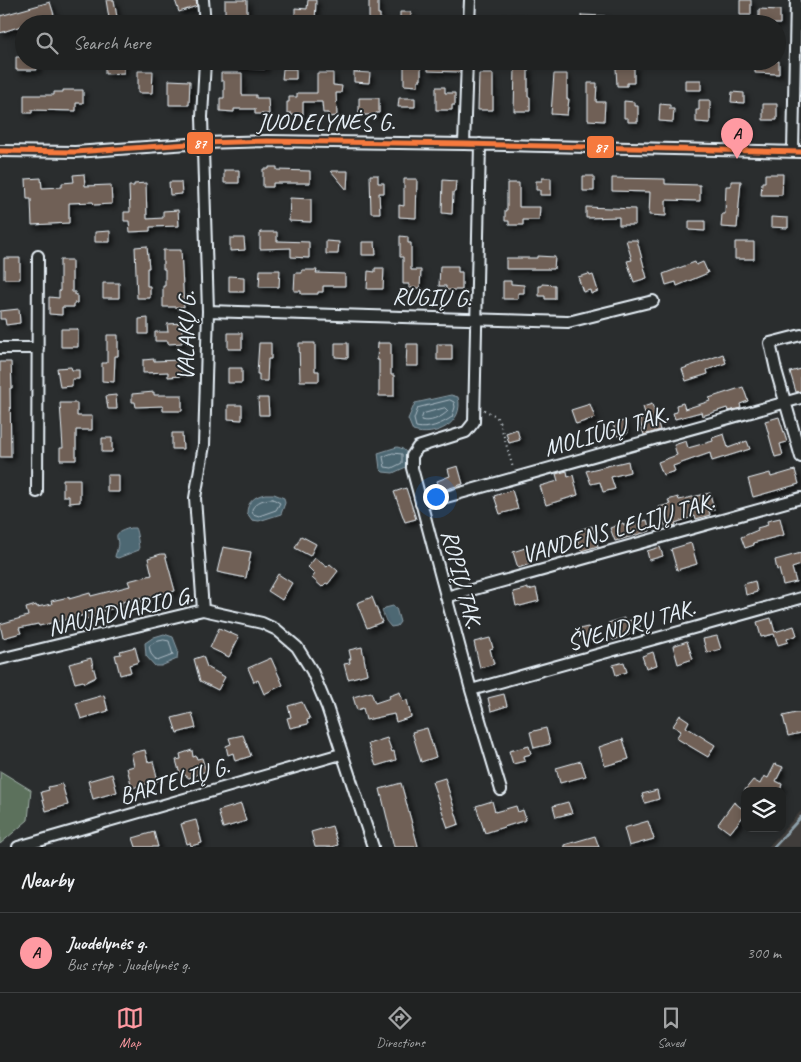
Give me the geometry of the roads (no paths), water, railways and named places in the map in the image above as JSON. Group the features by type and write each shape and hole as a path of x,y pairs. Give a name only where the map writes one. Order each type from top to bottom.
{"street":[{"path":"203,0 204,15"},
{"path":"469,15 470,0"},
{"path":"796,0 797,151"},
{"name":"VALAKŲ G.","path":"203,610 195,498 204,445 208,310 202,117 204,70"},
{"path":"464,144 467,70"},
{"name":"JUODELYNĖS G.","path":"0,151 75,152 204,143 267,141 797,151"},
{"name":"ROPIŲ TAK.","path":"480,144 474,422 466,432 418,447 412,456 412,468 471,690 501,790"},
{"path":"37,492 38,256"},
{"name":"RUGIŲ G.","path":"208,310 568,322 653,301"},
{"path":"801,334 770,343 801,457"},
{"path":"0,348 38,348"},
{"name":"MOLIŪGŲ TAK.","path":"421,504 801,398"},
{"name":"VANDENS LELIJŲ TAK.","path":"446,597 801,498"},
{"name":"ŠVENDRŲ TAK.","path":"471,690 801,598"},
{"name":"NAUJADVARIO G.","path":"0,659 203,610 262,623 278,630 297,647 316,680 327,707 373,847"},
{"name":"BARTELIŲ G.","path":"18,847 341,754"}],"water":[{"path":"451,395 458,397 459,406 453,421 439,430 422,433 413,431 408,419 415,403"},
{"path":"397,447 407,454 406,467 393,473 383,472 380,469 378,453"},
{"path":"265,494 274,494 284,498 285,503 281,514 259,521 252,520 247,513 248,506 255,498"},
{"path":"130,528 135,528 136,530 139,550 118,558 115,557 118,545 117,534"},
{"path":"393,606 396,608 400,622 397,626 391,627 382,611"},
{"path":"164,634 173,637 178,650 177,659 161,666 155,666 146,656 145,643 154,637"}],"waterway":[{"path":"774,847 801,817"}],"place":[{"name":"Juodelynės g.","path":"737,159"}]}
